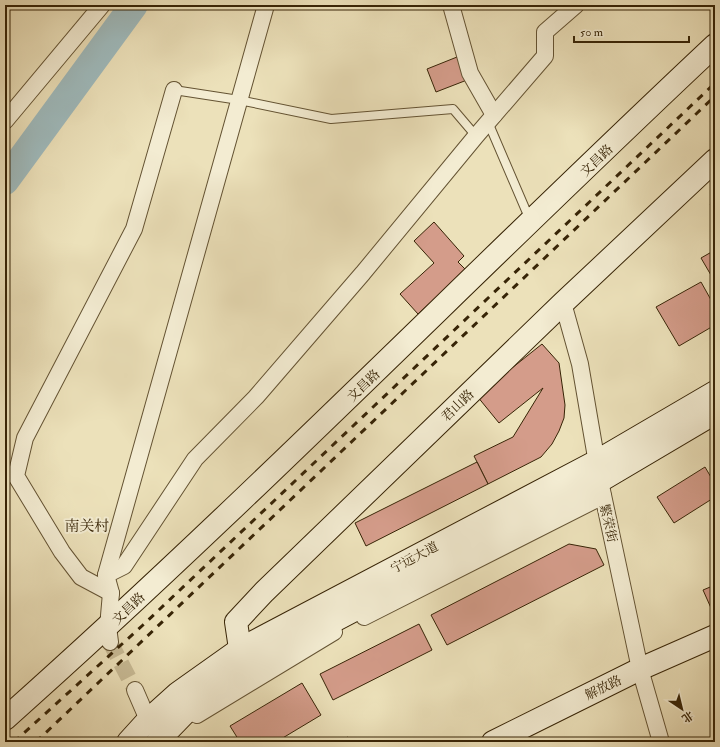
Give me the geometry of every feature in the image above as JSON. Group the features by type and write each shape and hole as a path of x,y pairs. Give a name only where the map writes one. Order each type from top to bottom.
{"street":[{"path":"5,121 102,5"},
{"path":"109,634 111,593 106,575 266,5"},
{"path":"450,5 470,73 491,118"},
{"path":"106,575 124,566 195,460 256,397 363,273 491,118 545,56 545,32 576,5"},
{"name":"文昌路","path":"5,719 109,634 531,222 715,45"},
{"path":"111,593 81,577 62,552 16,476 25,438 134,229 174,90"},
{"name":"君山路","path":"246,657 236,622 240,617 269,587 562,303 715,160"},
{"name":"繁荣街","path":"562,303 580,364 600,479 640,669 661,742"},
{"name":"宁远大道","path":"600,479 715,392"},
{"name":"宁远大道","path":"128,742 148,720 178,693 246,657 600,479 715,412"},
{"path":"135,690 148,720 160,739 329,635 600,479"},
{"name":"解放路","path":"492,742 640,669 715,636"},
{"name":"宁远大道","path":"160,739 189,709 246,657"}],"lane":[{"path":"174,90 239,100 331,119 452,109 476,136"},
{"path":"491,118 531,222"}],"building":[{"path":"457,57 467,80 436,92 427,69"},
{"path":"715,199 715,210 710,205"},
{"path":"434,222 464,256 458,262 466,270 418,314 400,294 434,263 414,241"},
{"path":"715,250 715,282 701,258"},
{"path":"701,282 715,307 715,325 679,346 656,307"},
{"path":"542,344 559,363 565,405 564,418 559,431 552,444 541,457 488,484 474,456 513,437 543,388 499,423 477,396"},
{"path":"477,462 488,484 366,546 355,523"},
{"path":"705,467 715,484 715,497 674,523 657,497"},
{"path":"569,544 596,549 604,565 447,645 431,615"},
{"path":"715,585 715,617 703,590"},
{"path":"419,624 432,650 333,700 320,674"},
{"path":"302,683 321,715 276,742 240,742 230,726"},
{"path":"348,737 351,742 337,742"}],"waterway":[{"path":"5,181 134,5"}],"tunnel":[{"path":"110,642 135,690"}],"railway":[{"path":"14,742 143,625 715,83"},
{"path":"36,742 715,96"}],"district":[{"name":"南关村","path":"87,526"}]}
